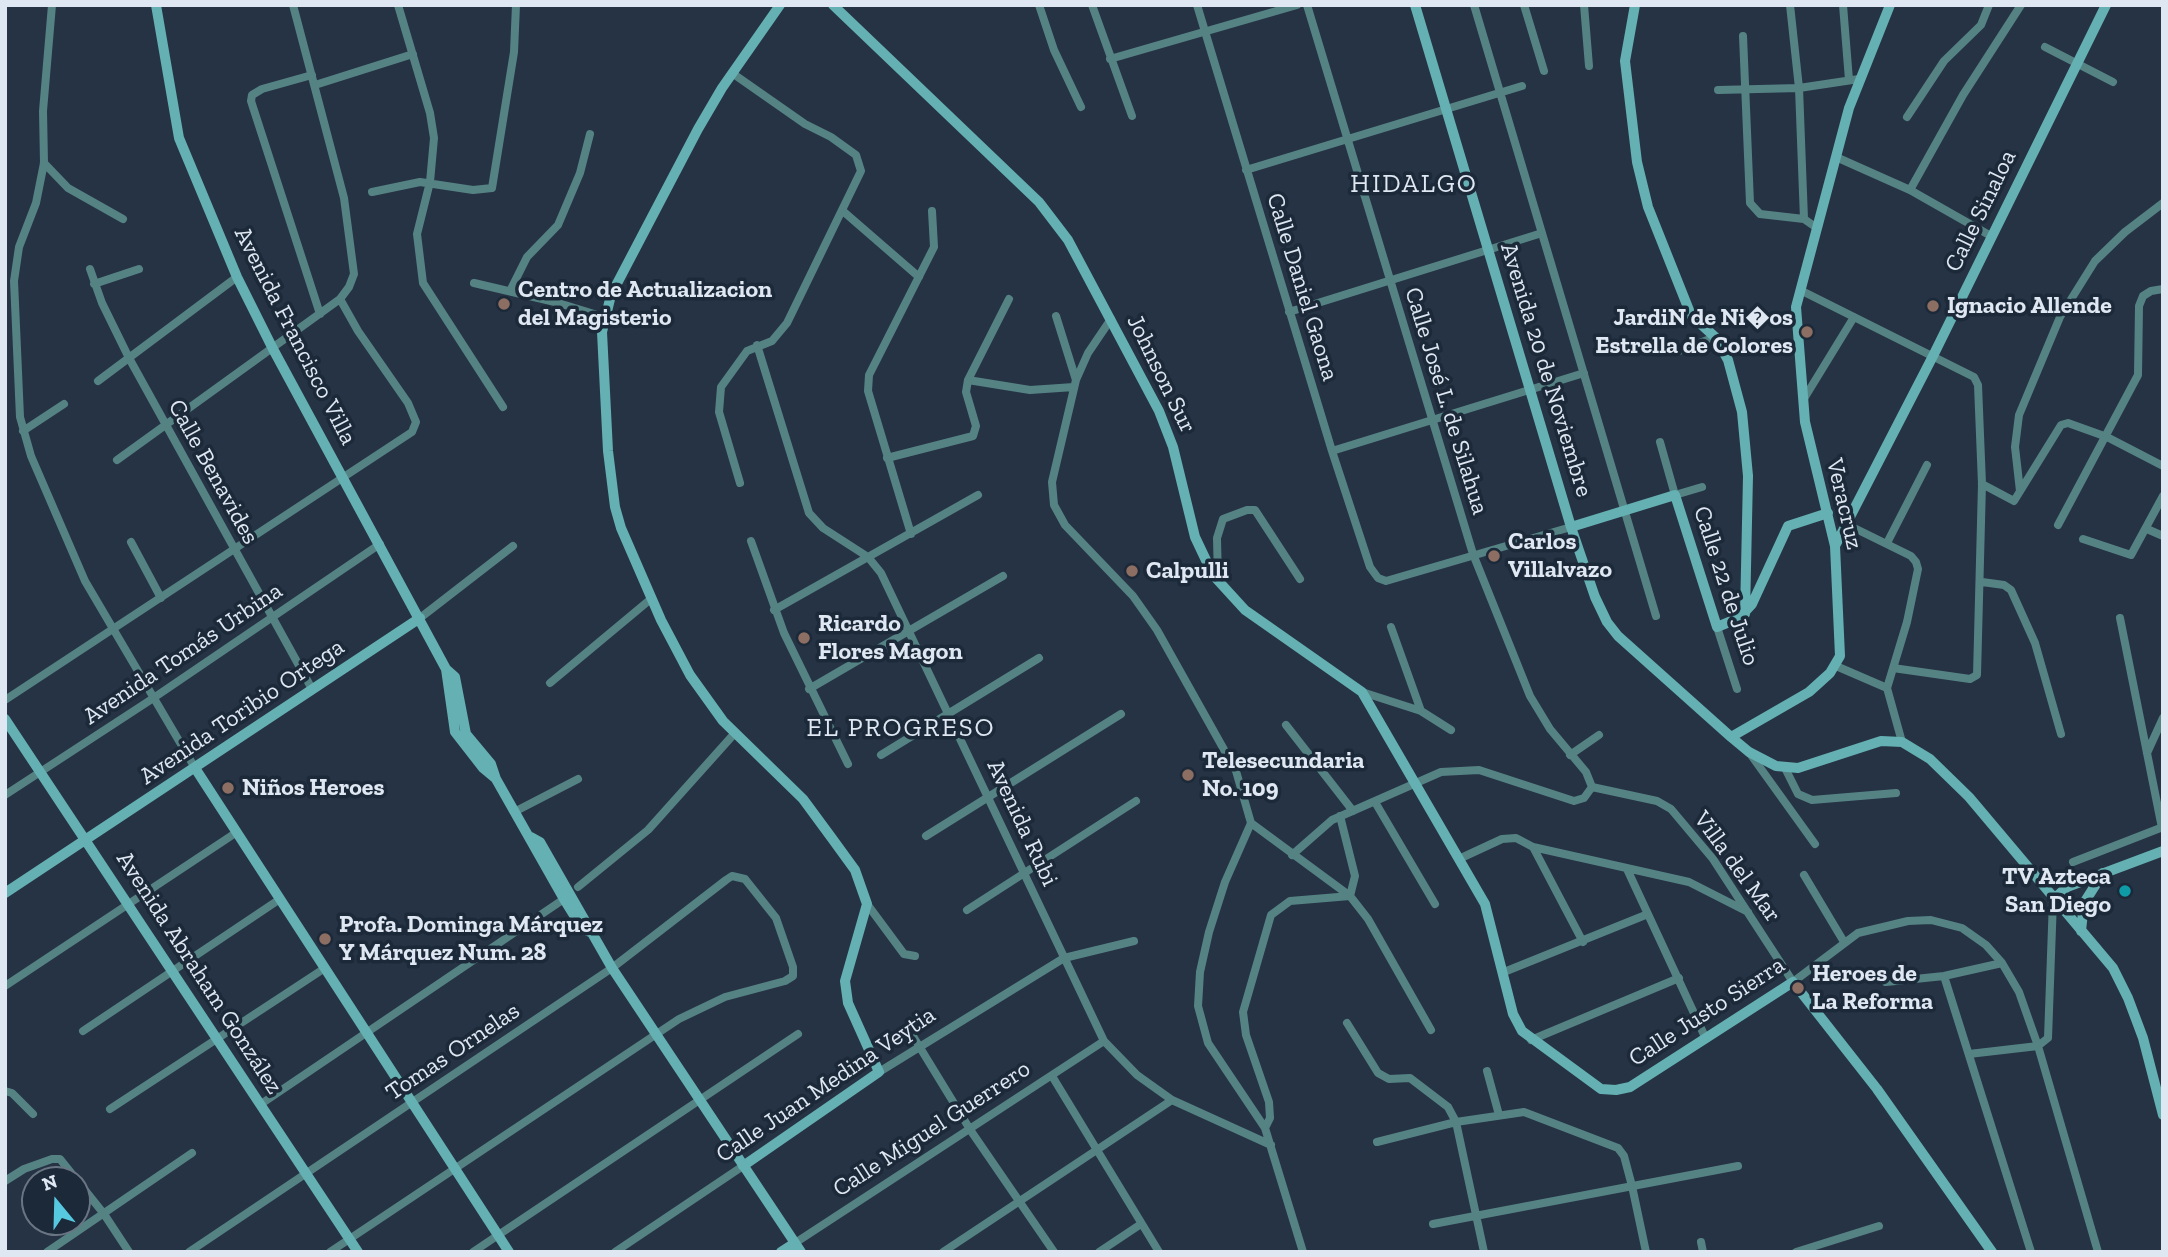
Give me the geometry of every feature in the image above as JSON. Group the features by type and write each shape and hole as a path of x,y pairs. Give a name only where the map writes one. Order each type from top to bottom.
{"street":[{"path":"52,5 43,111 44,163 36,204 19,247 13,281 18,403 23,431 75,561 152,699 509,1252"},
{"name":"Avenida Francisco Villa","path":"156,5 179,138 237,277 273,349 446,669 455,732 483,768 496,779 564,899 582,928 590,932"},
{"path":"117,460 340,299 354,274 344,198 293,5"},
{"path":"398,5 430,113 434,138 430,182 417,234 423,283 503,407"},
{"path":"372,192 403,184 430,182 488,190 496,175 514,52 516,5"},
{"path":"780,5 698,129 611,295 602,332 613,496 621,528 690,674 734,734 803,799 855,870 867,904 904,954 915,956"},
{"name":"Johnson Sur","path":"833,5 1039,202 1068,240 1159,411 1173,447 1195,537 1218,582 1245,610 1362,692 1421,711 1451,730"},
{"path":"1039,5 1054,50 1081,107"},
{"path":"1092,5 1132,116"},
{"name":"Calle Daniel Gaona","path":"1197,5 1289,312 1370,567 1378,578 1386,581 1473,554"},
{"path":"1110,59 1297,5"},
{"name":"Calle José L. de Silahua","path":"1307,5 1473,554 1530,696 1570,755 1586,772 1592,787"},
{"name":"Avenida 20 de Noviembre","path":"1415,5 1594,597 1618,636 1749,752 1785,768"},
{"name":"Avenida 20 de Noviembre","path":"1474,5 1656,616"},
{"path":"1524,5 1544,71"},
{"path":"1584,5 1589,66"},
{"path":"1635,5 1625,61 1637,162 1648,207 1691,315 1715,337 1728,359 1742,412 1748,476 1745,614"},
{"path":"1790,5 1799,88 1804,219"},
{"path":"1718,90 1799,88 1854,80 1843,5"},
{"name":"Veracruz","path":"1836,666 1841,646 1835,546 1805,422 1805,397 1796,321 1800,290 1854,80 1890,5"},
{"path":"1910,190 1963,95 2021,5"},
{"name":"Calle Sinaloa","path":"1835,546 1933,356 2106,5"},
{"path":"1907,117 1944,61 1974,32 1988,9"},
{"path":"1742,36 1747,90 1750,204 1760,214 1804,219 1817,228"},
{"path":"2045,47 2113,82"},
{"path":"315,85 413,54"},
{"path":"733,73 805,124 831,136 856,155 861,172 844,212 788,323 772,341 757,345 745,353 719,394 719,412 740,482"},
{"name":"Avenida Francisco Villa","path":"312,75 262,89 252,95 251,101 320,314"},
{"path":"1247,170 1522,86"},
{"path":"510,291 527,257 558,225 580,173 590,134"},
{"path":"1836,157 1910,190 1991,236"},
{"path":"44,163 68,188 123,219"},
{"path":"2020,491 2015,447 2019,415 2060,317 2095,261 2125,232 2163,203"},
{"path":"911,534 868,391 869,374 936,240 932,211"},
{"path":"844,212 919,277"},
{"path":"1289,312 1542,233"},
{"path":"94,284 139,269"},
{"name":"Calle Benavides","path":"90,270 129,358 312,688"},
{"path":"98,381 237,277"},
{"path":"474,283 604,317"},
{"path":"2058,525 2138,375 2139,306 2143,296 2163,289"},
{"path":"1800,290 1974,377 1978,385 1983,484 1977,675 1974,678 1894,668"},
{"path":"5,700 412,432 416,422 408,403 358,331 340,299"},
{"path":"887,458 973,436 976,426 966,392 968,380 1009,299"},
{"path":"1056,316 1075,384"},
{"path":"1805,397 1854,317"},
{"path":"1111,319 1088,353 1075,384 1052,482 1054,505 1065,525 1133,596 1157,630 1236,771 1251,823 1350,896 1368,919 1431,1030"},
{"path":"1648,352 1679,351 1715,337"},
{"name":"Avenida Rubi","path":"757,345 808,513 823,528 868,557 881,573 1104,1041 1137,1075 1172,1100 1271,1145"},
{"path":"1332,451 1584,373"},
{"path":"968,380 1030,390 1075,384"},
{"path":"23,431 64,404"},
{"path":"1983,484 2014,501 2064,423 2107,437 2163,466"},
{"path":"1660,442 1675,495"},
{"path":"1887,544 1927,465"},
{"path":"1473,554 1626,512 1702,487"},
{"path":"774,610 978,495"},
{"name":"Calle 22 de Julio","path":"1675,495 1737,689"},
{"path":"2083,539 2131,555 2163,496"},
{"path":"1218,582 1217,538 1223,519 1247,510 1255,510 1300,579"},
{"path":"1717,626 1745,614 1761,588 1784,530 1794,523 1828,513"},
{"path":"1846,524 1911,556 1918,569 1910,609 1887,688 1902,742"},
{"path":"2147,529 2163,536"},
{"path":"751,541 774,610 809,689 848,764"},
{"path":"131,542 161,598"},
{"name":"Avenida Tomás Urbina","path":"5,794 152,699 380,544"},
{"path":"420,618 513,546"},
{"path":"809,689 1003,576"},
{"path":"1982,582 2004,585 2011,590 2035,643 2061,734"},
{"path":"550,683 652,598"},
{"name":"Avenida Toribio Ortega","path":"5,893 420,618"},
{"path":"2073,862 2163,827 2120,618"},
{"path":"1391,627 1421,711"},
{"path":"881,755 1039,658"},
{"path":"1731,737 1809,692 1836,666 1887,688"},
{"name":"Calle Justo Sierra","path":"1362,692 1461,858 1490,916 1513,1014 1531,1040 1601,1089 1630,1087 1793,982 1842,943 1880,926 1931,920 1962,928 1986,945 2002,963 2019,992 2038,1045 2098,1252"},
{"path":"926,836 1121,714"},
{"path":"2147,752 2163,718"},
{"name":"Avenida Abraham González","path":"5,719 358,1252"},
{"path":"1286,725 1353,811"},
{"path":"578,887 648,830 734,734"},
{"path":"1570,755 1599,734"},
{"path":"1896,793 1812,800 1798,794 1785,768 1797,768 1871,743 1902,742 1930,760 1969,797 2113,968 2129,998 2143,1038 2163,1115"},
{"path":"1749,752 1815,844"},
{"path":"1292,855 1340,816 1441,772 1479,770 1573,802 1584,799 1592,787"},
{"path":"516,811 578,779"},
{"name":"Villa del Mar","path":"1592,787 1664,804 1713,859 1793,982"},
{"path":"967,910 1136,801"},
{"path":"1375,802 1435,904"},
{"path":"1340,816 1355,876 1350,896"},
{"path":"1251,823 1225,882 1209,932 1200,972 1198,1006 1208,1043 1265,1128 1303,1252"},
{"path":"5,986 237,832"},
{"name":"Avenida Francisco Villa","path":"531,837 540,842 589,923 590,932 612,968 798,1247"},
{"path":"1461,858 1509,837 1533,847 1689,882 1749,913"},
{"path":"1533,847 1583,942"},
{"path":"1969,1054 2038,1045 2048,1038 2053,900 2067,887 2163,851"},
{"path":"1627,869 1706,1039"},
{"path":"2081,931 2087,895 2104,872"},
{"path":"1804,875 1842,943"},
{"name":"Tomas Ornelas","path":"189,1252 612,968 732,876 745,879 776,918 793,967 793,976 785,981 725,997 679,1019 656,1035"},
{"path":"1265,1128 1270,1118 1269,1102 1246,1035 1242,1012 1271,915 1290,901 1350,896"},
{"path":"261,1104 564,899"},
{"path":"83,1031 281,900"},
{"path":"867,904 845,981 848,1003 879,1072"},
{"path":"1504,972 1648,914"},
{"name":"Calle Juan Medina Veytia","path":"615,1252 918,1046 1064,958 1134,941"},
{"path":"1886,982 1944,976 2002,963"},
{"path":"110,1109 325,968"},
{"path":"1944,976 2031,1252"},
{"path":"1531,1040 1679,978"},
{"path":"1793,982 1877,1089 1992,1252"},
{"path":"1347,1023 1384,1078 1404,1077 1415,1081 1448,1107 1456,1122 1484,1252"},
{"path":"908,1028 971,1130 1054,1252"},
{"path":"473,1252 798,1034"},
{"path":"330,1252 656,1035"},
{"name":"Calle Miguel Guerrero","path":"781,1252 798,1247 1104,1041"},
{"path":"1487,1071 1499,1115"},
{"path":"1052,1076 1159,1252"},
{"path":"5,1091 12,1093 33,1114"},
{"path":"943,1252 1172,1100"},
{"path":"1377,1142 1456,1122 1499,1115 1532,1114 1622,1151 1646,1252"},
{"path":"47,1252 192,1153"},
{"path":"5,1181 24,1169 52,1159 60,1160 104,1214 129,1252"},
{"path":"1433,1224 1738,1166"},
{"path":"1099,1252 1141,1224"},
{"path":"1802,1251 1879,1226"}],"place":[{"name":"Centro de Actualizacion del Magisterio","path":"504,304"},
{"name":"Ignacio Allende","path":"1933,306"},
{"name":"JardiN de Ni�os Estrella de Colores","path":"1807,332"},
{"name":"Carlos Villalvazo","path":"1494,556"},
{"name":"Calpulli","path":"1132,571"},
{"name":"Ricardo Flores Magon","path":"804,638"},
{"name":"Telesecundaria No. 109","path":"1188,775"},
{"name":"Niños Heroes","path":"228,788"},
{"name":"TV Azteca San Diego","path":"2125,891"},
{"name":"Profa. Dominga Márquez Y Márquez Num. 28","path":"325,939"},
{"name":"Heroes de La Reforma","path":"1798,988"}],"district":[{"name":"HIDALGO","path":"1414,185"},
{"name":"EL PROGRESO","path":"901,729"}]}
